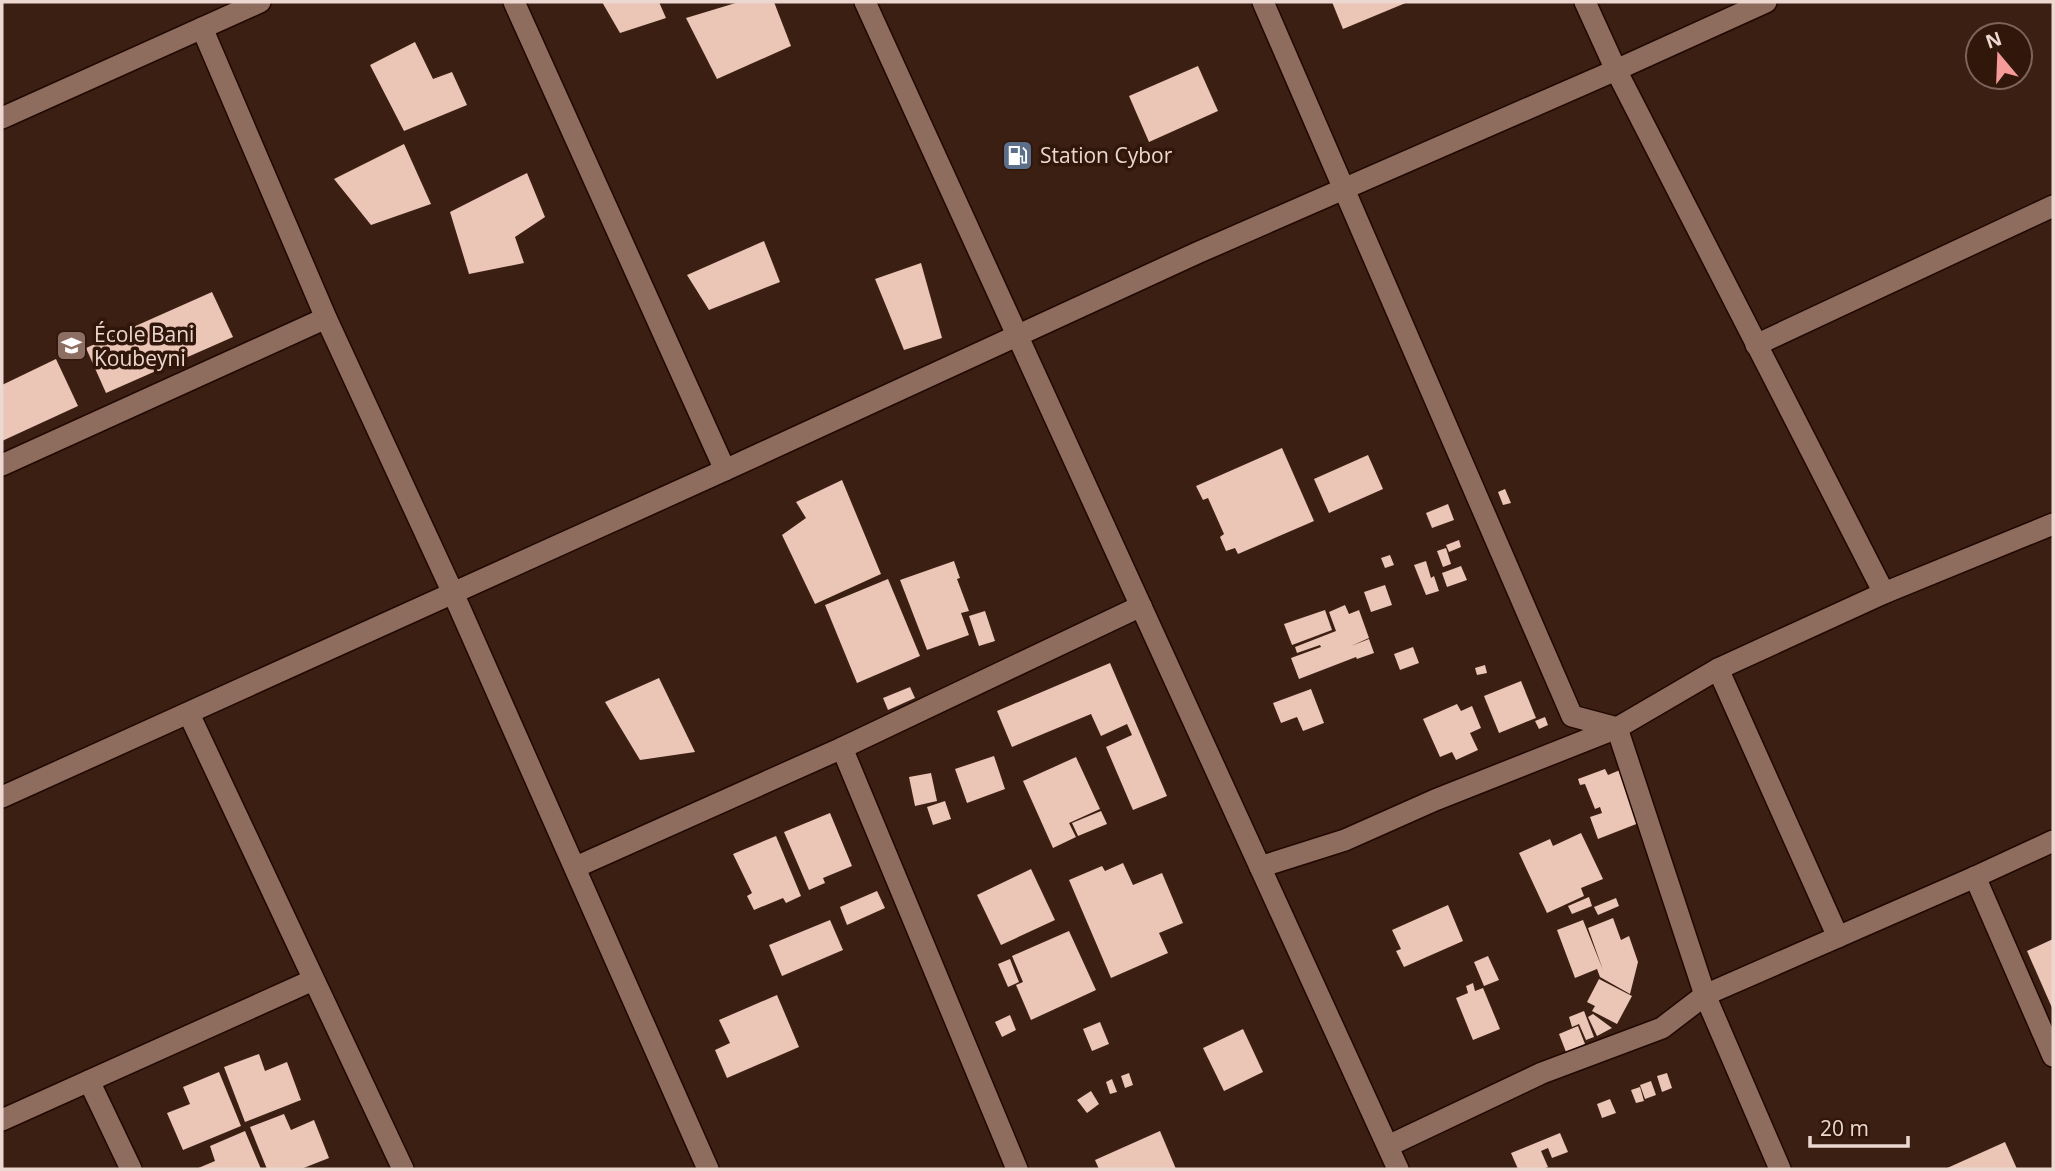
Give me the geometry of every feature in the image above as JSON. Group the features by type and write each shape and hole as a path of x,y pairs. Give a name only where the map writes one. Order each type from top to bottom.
{"street":[{"path":"2,118 260,2"},
{"path":"514,2 725,470"},
{"path":"865,2 1398,1169"},
{"path":"1264,2 1572,716 1617,728"},
{"path":"1585,2 1616,70 1884,593"},
{"path":"2,797 1197,253 1766,2"},
{"path":"202,28 326,318 576,867 708,1169"},
{"path":"1756,345 2053,206"},
{"path":"2,465 326,318"},
{"path":"1259,867 1345,840 1435,800 1617,728 1718,669 1884,593 2053,524"},
{"path":"576,867 842,748 1141,606"},
{"path":"1718,669 1838,937"},
{"path":"189,714 403,1169"},
{"path":"1617,728 1705,995 1780,1169"},
{"path":"842,748 1017,1169"},
{"path":"1388,1146 1542,1073 1662,1028 1705,995 2053,841"},
{"path":"1975,877 2053,1056"},
{"path":"2,1120 313,980"},
{"path":"89,1081 131,1169"}],"building":[{"path":"602,2 659,2 666,18 620,33"},
{"path":"739,2 774,2 791,46 717,79 686,18"},
{"path":"1332,2 1408,2 1343,29"},
{"path":"415,42 433,79 452,72 467,105 404,131 370,65"},
{"path":"1198,66 1218,111 1149,142 1129,96"},
{"path":"404,144 431,204 371,225 334,179"},
{"path":"527,173 545,217 515,237 524,263 469,274 450,212"},
{"path":"764,241 780,282 709,310 687,275"},
{"path":"921,263 942,338 904,350 875,279"},
{"path":"212,292 233,337 106,393 86,348"},
{"path":"56,359 78,406 2,441 2,385"},
{"path":"1282,448 1314,521 1238,554 1235,548 1226,551 1220,537 1224,534 1208,498 1203,500 1196,486"},
{"path":"1368,455 1383,489 1329,513 1314,479"},
{"path":"842,480 881,574 815,604 782,535 806,518 796,502"},
{"path":"1505,489 1511,503 1503,505 1498,492"},
{"path":"1448,504 1454,520 1432,528 1426,513"},
{"path":"1459,540 1461,547 1449,552 1446,545"},
{"path":"1446,548 1451,564 1443,567 1437,551"},
{"path":"1390,555 1394,565 1385,568 1381,558"},
{"path":"954,561 960,578 957,579 969,611 961,613 969,635 927,650 900,580"},
{"path":"1426,561 1431,578 1434,576 1439,591 1426,595 1414,565"},
{"path":"1461,566 1467,580 1447,587 1442,573"},
{"path":"888,579 920,656 857,683 825,605"},
{"path":"1385,585 1392,605 1371,612 1364,592"},
{"path":"1345,605 1349,614 1359,610 1369,638 1351,646 1369,639 1374,653 1357,659 1356,657 1299,679 1291,658 1321,647 1320,645 1297,653 1295,647 1336,631 1329,612"},
{"path":"1325,610 1332,630 1292,645 1284,624"},
{"path":"985,611 995,641 979,646 969,616"},
{"path":"1413,647 1419,663 1400,670 1394,654"},
{"path":"1110,663 1167,796 1133,810 1106,747 1132,735 1127,724 1101,736 1091,714 1012,747 997,711"},
{"path":"1485,665 1487,673 1477,675 1475,668"},
{"path":"659,678 695,752 640,760 605,702"},
{"path":"1521,681 1536,718 1499,733 1484,696"},
{"path":"910,687 915,698 888,710 883,698"},
{"path":"1311,689 1324,723 1303,731 1297,717 1281,723 1273,703"},
{"path":"1457,704 1461,711 1472,706 1481,728 1470,733 1478,750 1456,760 1452,752 1440,757 1423,719"},
{"path":"1545,717 1548,725 1539,729 1535,721"},
{"path":"994,756 1005,789 967,803 955,769"},
{"path":"1076,757 1100,809 1069,823 1076,837 1053,848 1023,781"},
{"path":"1625,768 1644,821 1598,839 1590,817 1602,813 1600,807 1595,809 1585,784 1580,785 1578,779 1605,769 1608,775"},
{"path":"931,773 937,801 915,806 909,777"},
{"path":"945,801 951,819 933,825 927,807"},
{"path":"1101,811 1107,824 1078,836 1072,823"},
{"path":"830,813 852,866 823,878 825,883 809,890 784,832"},
{"path":"1581,833 1603,879 1581,888 1584,896 1547,913 1519,853 1550,839 1553,846"},
{"path":"776,836 801,896 786,903 783,898 754,910 747,896 752,893 733,854"},
{"path":"1123,863 1133,885 1162,873 1183,923 1159,933 1168,953 1111,978 1069,880 1102,866 1105,871"},
{"path":"1031,869 1055,920 1001,945 977,895"},
{"path":"877,891 885,908 847,925 840,907"},
{"path":"1589,897 1592,906 1572,914 1568,906"},
{"path":"1616,898 1619,906 1598,915 1594,907"},
{"path":"1448,905 1463,941 1404,967 1396,951 1401,949 1392,930"},
{"path":"1613,918 1621,940 1629,936 1638,962 1630,994 1600,977 1597,969 1575,978 1557,930 1583,920 1603,970 1588,928"},
{"path":"830,920 843,950 782,976 769,945"},
{"path":"1069,931 1096,990 1031,1020 1016,985 1023,982 1012,956"},
{"path":"2053,939 2053,1010 2027,951"},
{"path":"1488,956 1499,980 1484,986 1474,962"},
{"path":"1010,959 1019,982 1008,987 998,964"},
{"path":"1599,979 1632,996 1617,1024 1592,1011 1595,1006 1587,1002"},
{"path":"1473,983 1475,991 1483,988 1500,1029 1473,1040 1456,998 1468,993 1466,986"},
{"path":"777,995 799,1047 727,1078 715,1050 730,1043 719,1020"},
{"path":"1584,1011 1594,1037 1586,1040 1579,1024 1572,1027 1569,1017"},
{"path":"1593,1014 1612,1028 1597,1036 1588,1017"},
{"path":"1010,1015 1016,1030 1002,1037 995,1022"},
{"path":"1100,1022 1109,1044 1092,1051 1083,1029"},
{"path":"1578,1026 1585,1044 1566,1052 1559,1034"},
{"path":"1243,1029 1263,1072 1224,1091 1203,1048"},
{"path":"259,1054 265,1071 287,1062 301,1100 245,1122 224,1067"},
{"path":"219,1072 241,1126 183,1150 167,1113 190,1104 183,1087"},
{"path":"1129,1073 1133,1085 1125,1088 1121,1076"},
{"path":"1667,1073 1672,1088 1662,1092 1657,1076"},
{"path":"1112,1079 1117,1092 1110,1094 1106,1082"},
{"path":"1651,1081 1656,1095 1645,1099 1640,1085"},
{"path":"1640,1087 1644,1101 1636,1103 1631,1090"},
{"path":"1091,1091 1099,1104 1087,1113 1077,1100"},
{"path":"1610,1099 1616,1113 1602,1118 1597,1104"},
{"path":"284,1114 291,1130 314,1120 329,1158 301,1169 267,1169 250,1127"},
{"path":"245,1131 261,1169 196,1169 215,1161 210,1146"},
{"path":"1160,1131 1176,1169 1099,1169 1095,1160"},
{"path":"1560,1133 1568,1152 1552,1158 1548,1148 1541,1151 1548,1167 1518,1169 1511,1153"},
{"path":"2005,1142 2017,1169 1945,1169"}],"place":[{"name":"Station Cybor","path":"1017,155"},
{"name":"École Bani Koubeyni","path":"71,346"}]}
